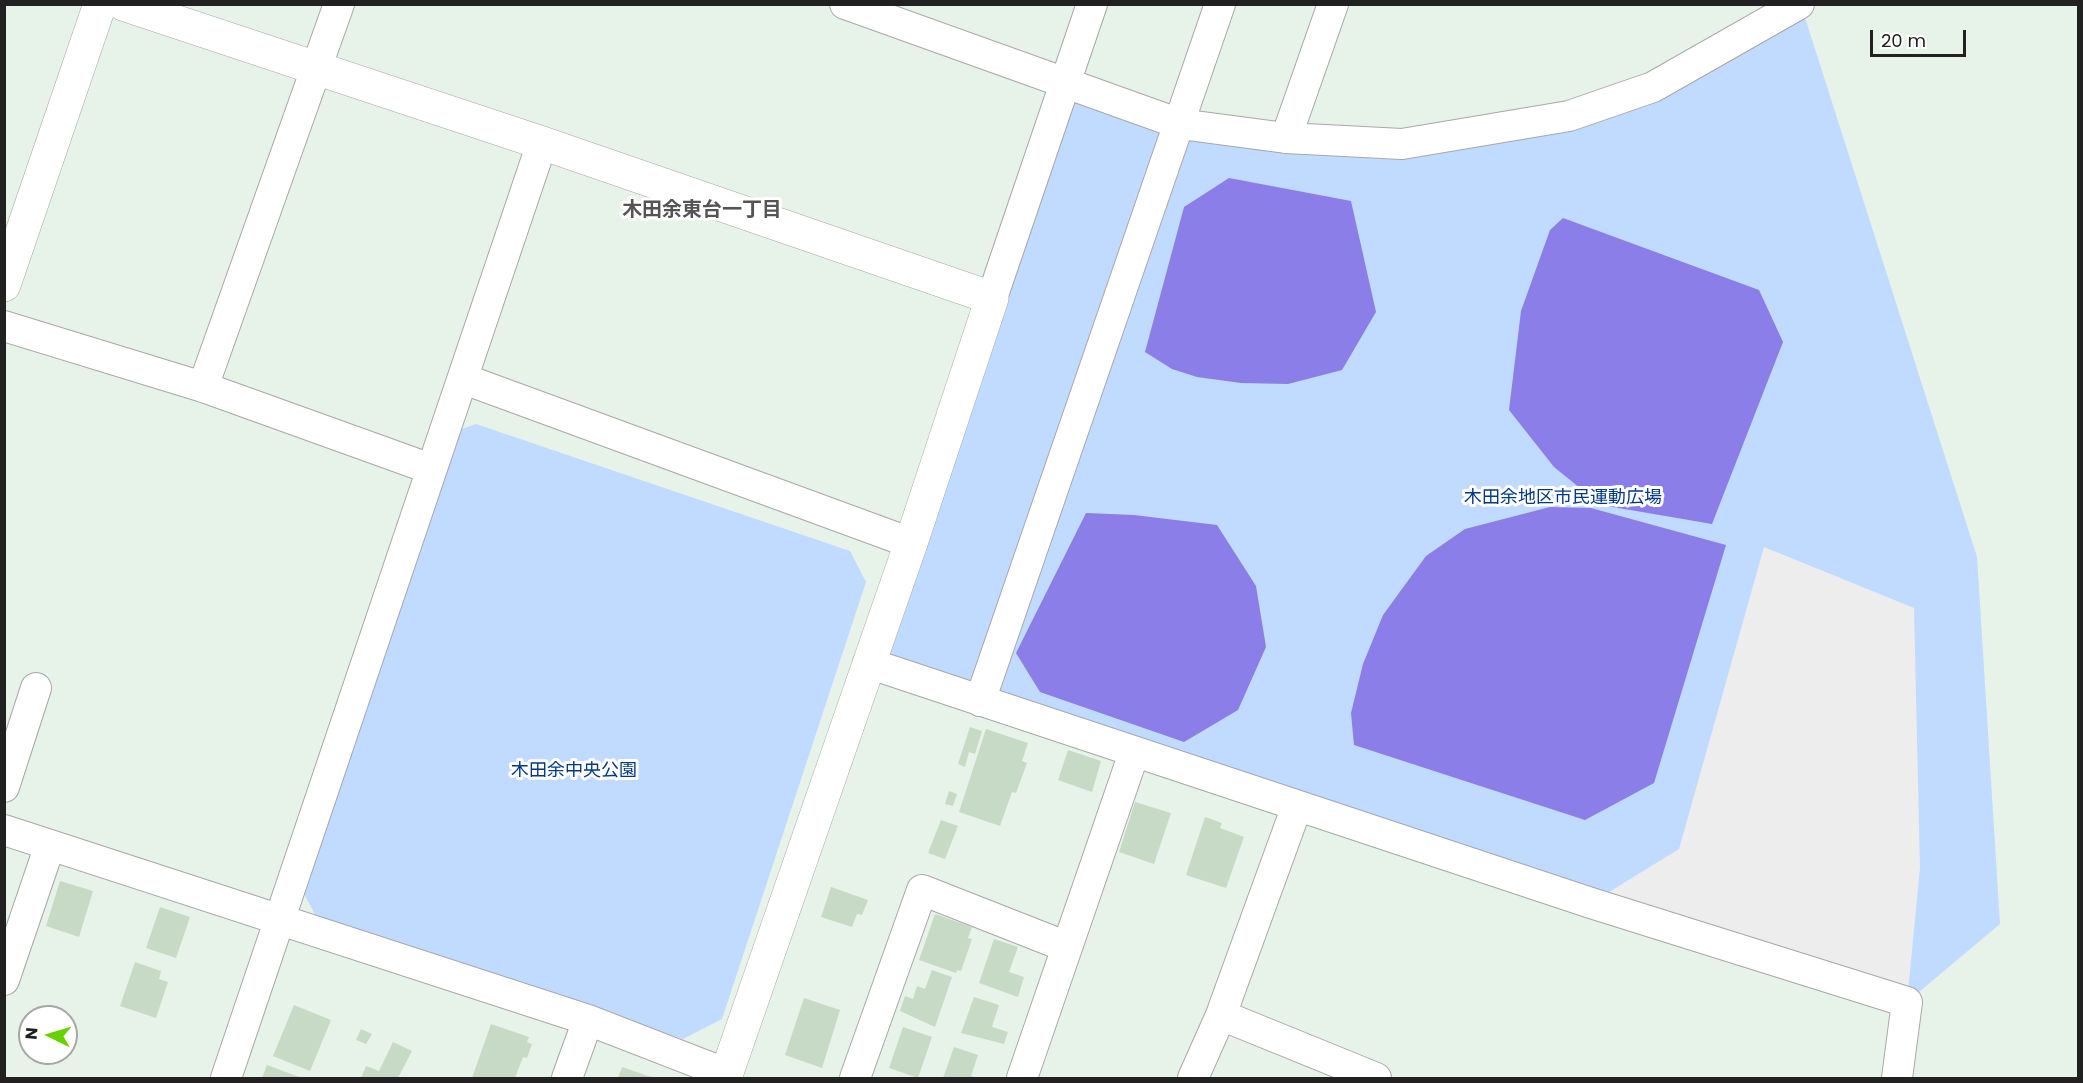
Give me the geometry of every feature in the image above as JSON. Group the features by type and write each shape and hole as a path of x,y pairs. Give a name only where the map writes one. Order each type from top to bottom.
{"street":[{"path":"4,285 100,4"},
{"path":"123,4 542,143 992,298"},
{"path":"203,387 339,4"},
{"path":"845,4 1066,81 1180,124 1286,138 1401,144 1569,116 1653,87 1799,4"},
{"path":"4,830 588,1020 726,1076 911,543 1092,4"},
{"path":"980,701 1220,4"},
{"path":"1286,138 1333,4"},
{"path":"226,1078 542,143"},
{"path":"4,326 203,387 430,469"},
{"path":"464,379 911,543"},
{"path":"868,663 1134,753 1907,1002 1897,1078"},
{"path":"4,787 36,688"},
{"path":"1022,1078 1134,753"},
{"path":"1193,1078 1221,1015 1297,806"},
{"path":"4,980 50,845"},
{"path":"855,1078 921,890 1066,947"},
{"path":"1221,1015 1376,1078"},
{"path":"567,1078 588,1020"}],"green space":[{"name":"木田余地区市民運動広場","path":"1801,5 1977,557 2000,924 1907,1002 868,663 1066,81 1180,124 1402,144 1569,116"},
{"name":"木田余中央公園","path":"476,424 850,551 866,582 722,1019 683,1039 317,918 303,892 459,430"}],"shaded area":[{"path":"1229,178 1351,201 1376,312 1342,370 1288,384 1241,383 1197,377 1172,369 1145,352 1184,207"},
{"path":"1563,218 1759,290 1783,342 1712,524 1601,505 1554,467 1509,410 1521,311 1550,230"},
{"path":"1550,507 1591,508 1726,545 1654,783 1585,820 1354,745 1351,713 1363,664 1383,615 1426,556 1465,529"},
{"path":"1086,513 1134,515 1217,525 1256,586 1266,647 1238,710 1184,742 1040,692 1016,653"},
{"path":"1764,547 1914,608 1920,868 1907,1002 1591,903 1679,849"}],"building":[{"path":"970,727 982,731 975,754 969,752 965,767 958,764"},
{"path":"986,729 1028,743 1022,761 1027,763 1016,793 1012,792 1000,826 959,812"},
{"path":"1068,750 1101,761 1092,792 1058,780"},
{"path":"949,791 957,794 953,806 945,804"},
{"path":"1135,802 1171,813 1154,864 1119,852"},
{"path":"1205,817 1222,823 1220,828 1244,837 1226,888 1186,875"},
{"path":"941,820 958,826 945,859 928,853"},
{"path":"60,881 93,891 79,937 46,926"},
{"path":"831,887 868,900 862,915 857,914 852,927 821,917"},
{"path":"160,907 190,917 176,958 146,948"},
{"path":"935,914 972,927 968,938 972,939 961,971 957,970 956,973 919,960"},
{"path":"994,939 1018,947 1009,972 1024,977 1018,997 979,983"},
{"path":"135,962 161,971 159,979 168,982 156,1018 120,1006"},
{"path":"932,970 952,977 935,1027 900,1011 905,996 913,999 917,986 925,989"},
{"path":"974,997 999,1005 992,1027 1008,1032 1004,1044 961,1033"},
{"path":"804,998 840,1010 822,1068 785,1055"},
{"path":"294,1005 331,1020 310,1071 273,1056"},
{"path":"491,1024 529,1037 527,1042 532,1044 527,1058 523,1057 515,1078 472,1078"},
{"path":"903,1027 932,1037 918,1078 889,1068"},
{"path":"361,1029 372,1034 366,1044 356,1040"},
{"path":"393,1042 412,1051 398,1078 361,1078 366,1066 379,1071"},
{"path":"954,1047 978,1055 971,1076 978,1078 943,1078"},
{"path":"267,1065 302,1078 262,1078"},
{"path":"622,1067 654,1078 618,1078"}],"district":[{"name":"木田余東台一丁目","path":"702,211"}]}
